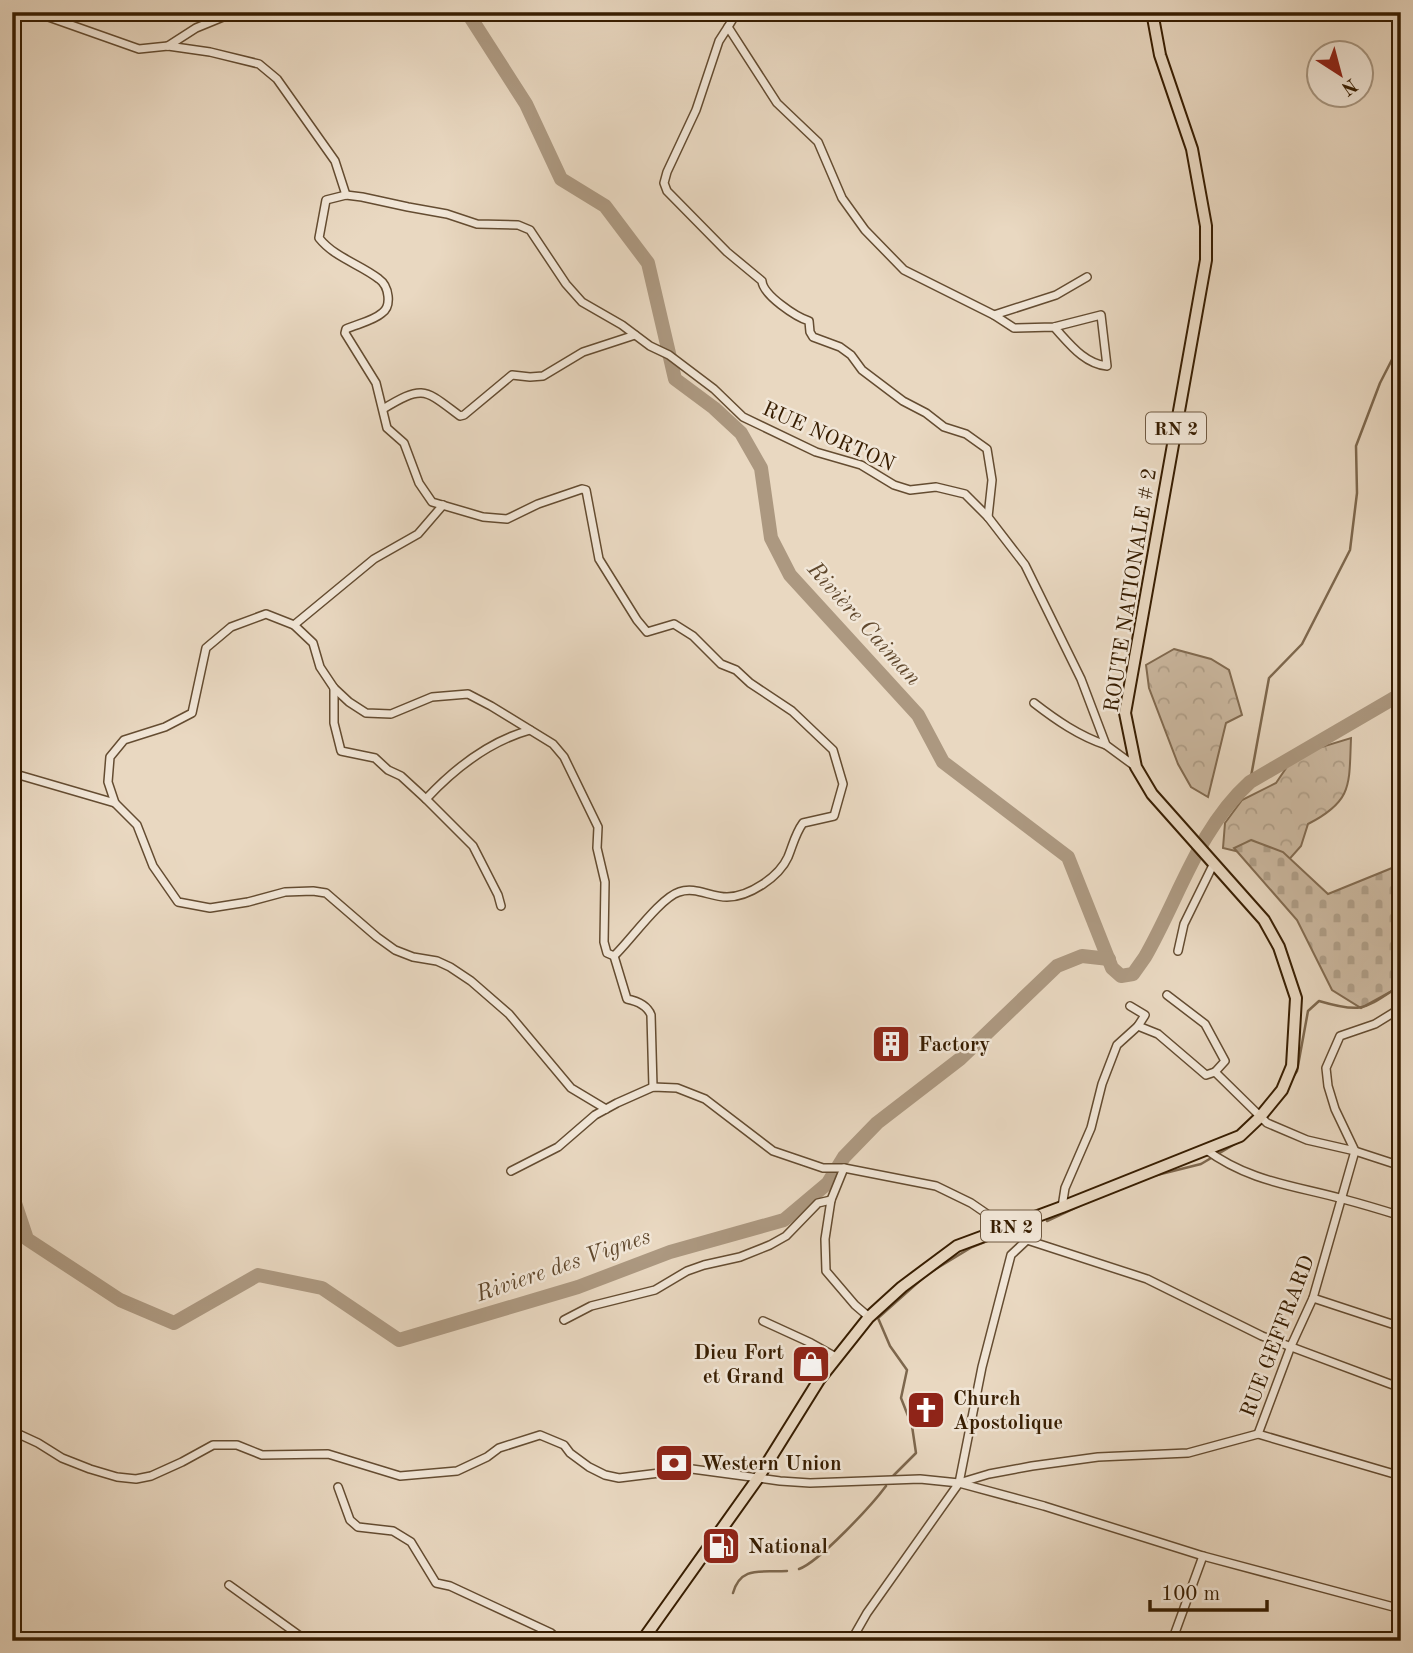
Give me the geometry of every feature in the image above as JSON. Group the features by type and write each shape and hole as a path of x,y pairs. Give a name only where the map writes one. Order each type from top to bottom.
{"main road":[{"name":"ROUTE NATIONALE # 2","path":"1152,12 1167,76 1192,149 1206,226 1206,260 1125,713 1136,767 1152,793 1214,861"},
{"name":"RN 2","path":"642,1641 758,1478 819,1380 869,1317 902,1287 957,1246 1240,1136 1264,1120 1282,1090 1292,1066 1296,998 1279,947 1265,920 1214,861"}],"street":[{"path":"168,46 196,27 235,12"},
{"path":"737,12 719,41 696,110 667,172 664,183 667,191 727,252 762,281 762,286 769,295 809,321 813,337 840,347 851,355 862,370 890,389 902,401 916,407 944,427 966,434 986,449 992,480 988,517"},
{"path":"12,13 40,13 139,49 168,46 241,58 259,64 277,79 335,161 346,195 326,200 319,239 347,260 381,279 386,287 388,304 383,313 346,329 345,333 376,383 387,428 404,443 425,494 432,502 483,517 507,519 538,504 586,490 599,559 636,620 647,632 674,624 693,636 721,664 736,670 792,711 833,750 843,784 834,816 803,823 780,870 749,892 727,897 692,890 678,892 661,903 614,957"},
{"path":"728,27 777,103 818,142 842,198 865,230 904,270 994,315 1014,328 1054,327 1101,315 1107,366 1094,365 1054,327"},
{"name":"RUE NORTON","path":"346,195 447,214 477,224 518,225 530,230 566,284 582,302 669,355 714,389 743,417 816,452 861,465 894,485 911,490 936,487 965,494 988,517 1025,565 1081,679 1106,745"},
{"path":"994,315 1056,295 1087,277"},
{"path":"383,409 405,397 424,393 435,396 460,415 464,415 512,375 543,376 583,352 635,335"},
{"path":"294,625 368,563 418,534 443,505"},
{"path":"606,1110 571,1088 509,1014 471,981 444,964 395,950 326,893 285,892 210,908 178,902 164,885 153,866 137,825 115,803 108,782 110,757 124,740 165,727 192,713 206,648 231,627 266,614 294,625 313,643 320,667 334,688 366,713 391,714 432,697 468,695 553,744 564,757 598,827 597,848 605,882 604,942 607,953 614,957 627,999 635,1000 648,1009 651,1015 653,1087"},
{"path":"334,688 334,723 341,751 375,758 388,770 401,776 426,799 473,846 501,906"},
{"path":"1034,703 1067,727 1106,745 1136,767"},
{"path":"426,799 447,776 488,747 530,730"},
{"path":"12,773 115,803"},
{"path":"1178,951 1184,925 1214,861"},
{"path":"1138,1027 1158,1034 1206,1075 1215,1072 1225,1061 1205,1024 1167,995"},
{"path":"1062,1207 1065,1188 1091,1128 1102,1084 1117,1045 1138,1027 1145,1015 1130,1006"},
{"path":"1355,1151 1335,1109 1326,1068 1340,1035 1375,1024 1401,1008"},
{"path":"1215,1072 1264,1120 1307,1140 1355,1151 1401,1166"},
{"path":"511,1171 558,1147 595,1115 653,1087 677,1088 705,1099 774,1151 823,1168 844,1168 936,1186 971,1203 1006,1227"},
{"path":"1205,1149 1224,1163 1267,1181 1342,1198 1401,1216"},
{"name":"RUE GEFFRARD","path":"1258,1434 1291,1346 1313,1298 1355,1151"},
{"path":"844,1168 831,1200 825,1239 828,1275 869,1317"},
{"path":"564,1320 591,1306 655,1290 687,1271 762,1249 786,1236 818,1203 831,1200"},
{"path":"851,1641 867,1613 959,1483 982,1367 1011,1255 1027,1240 1028,1220"},
{"path":"1027,1240 1147,1279 1262,1336 1401,1388"},
{"path":"1313,1298 1401,1327"},
{"path":"763,1321 836,1357"},
{"path":"12,1432 90,1469 136,1479 151,1476 213,1445 236,1445 262,1455 328,1454 400,1476 457,1471 487,1457 499,1448 540,1435 564,1445 579,1460 605,1475 619,1478 692,1469 810,1483 920,1479 959,1483 1203,1556 1401,1609"},
{"path":"959,1483 989,1474 1072,1461 1188,1454 1258,1434 1401,1476"},
{"path":"338,1487 350,1520 358,1527 393,1531 411,1542 436,1583 450,1586 551,1633 560,1641"},
{"path":"1172,1641 1203,1556"},
{"path":"229,1585 307,1641"}],"green space":[{"path":"1174,649 1211,659 1229,670 1242,715 1226,723 1208,797 1191,787 1178,764 1149,688 1146,665"},
{"path":"1351,738 1346,790 1341,799 1323,816 1308,824 1301,846 1286,863 1223,848 1225,823 1242,800 1276,783 1295,755"},
{"path":"1251,840 1283,852 1328,894 1397,866 1401,869 1401,986 1361,1008 1332,990 1297,920 1234,848"}],"waterway":[{"name":"Rivière Caiman","path":"467,12 526,104 561,179 605,206 648,263 675,379 714,408 741,433 761,468 771,538 790,575 918,715 943,762 1068,857 1112,968 1121,976 1133,974 1145,957 1203,842 1216,821 1250,782 1401,694"},
{"name":"Riviere des Vignes","path":"1250,782 1269,678 1302,644 1350,550 1357,493 1356,446 1380,383 1401,342"},
{"name":"Riviere des Vignes","path":"12,1194 27,1239 120,1300 174,1323 258,1275 322,1288 399,1340 578,1287 670,1252 784,1220 828,1183 844,1157 877,1123 960,1059 1057,966 1082,956 1109,959"},
{"path":"1293,1077 1297,1071 1308,1011 1319,1001 1345,1007 1363,1007 1401,985"},
{"path":"1153,1176 1201,1164 1240,1141"},
{"path":"1047,1221 1079,1206"},
{"path":"929,1273 972,1247 1020,1228"},
{"path":"891,1478 916,1453 912,1426 901,1398 907,1370 890,1346 878,1318 924,1277"},
{"path":"799,1569 832,1545 886,1486"},
{"path":"733,1593 741,1578 747,1574 787,1571"}],"place":[{"name":"Factory","path":"891,1044"},
{"name":"Dieu Fort et Grand","path":"811,1364"},
{"name":"Church Apostolique","path":"926,1410"},
{"name":"Western Union","path":"674,1463"},
{"name":"National","path":"721,1546"}]}
